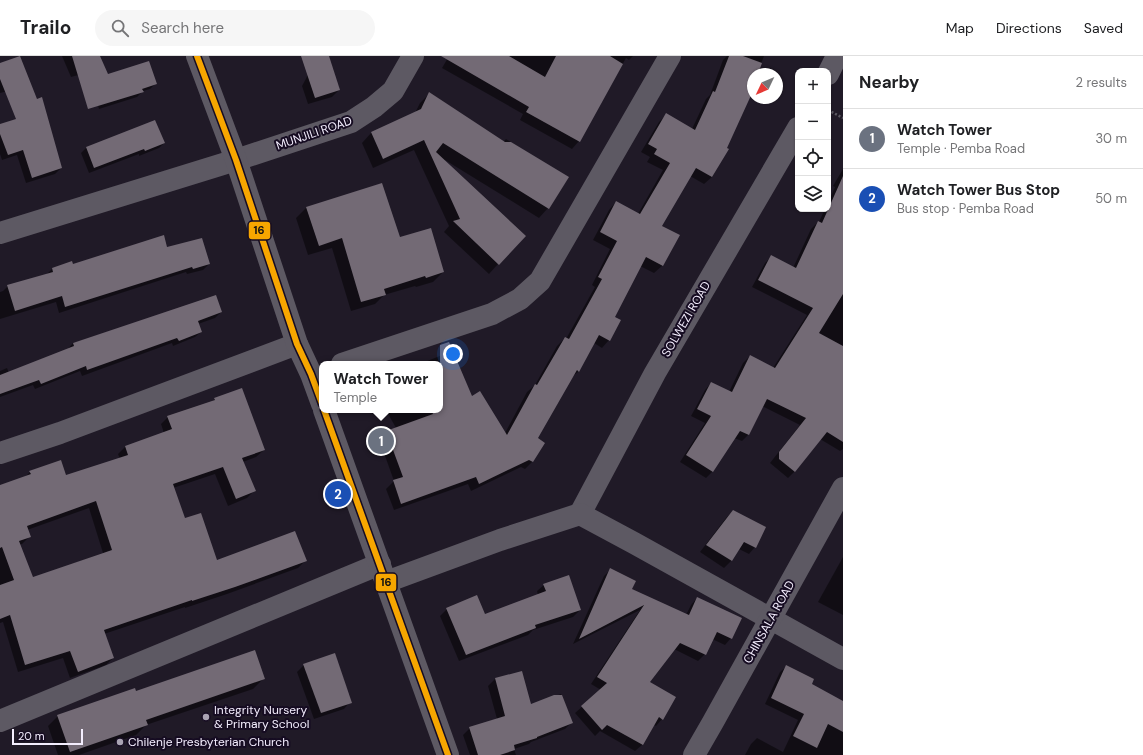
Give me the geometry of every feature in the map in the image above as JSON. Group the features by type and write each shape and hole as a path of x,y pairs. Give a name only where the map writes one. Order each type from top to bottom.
{"street":[{"path":"197,56 236,160 297,344 317,372 319,385"},
{"name":"MUNJILI ROAD","path":"0,233 236,160 351,122 374,107 393,91 413,56"},
{"path":"351,361 492,314 520,299 540,280 670,56"},
{"path":"831,69 838,56"},
{"name":"SOLWEZI ROAD","path":"580,514 655,373 795,133"},
{"path":"0,453 60,433 297,344"},
{"path":"325,413 448,755"},
{"name":"CHINSALA ROAD","path":"694,755 843,488"},
{"path":"0,721 383,573 500,540 580,514 843,659"}],"path":[{"path":"831,112 843,118"}],"building":[{"path":"20,56 37,99 42,97 62,168 32,178 23,150 8,155 0,134 0,124 16,119 0,79 0,63"},
{"path":"72,56 100,56 108,74 149,61 157,84 142,89 144,92 88,109"},
{"path":"301,56 329,56 340,90 315,98"},
{"path":"441,56 509,56 545,77 556,56 610,56 623,64 580,142 526,112 529,107"},
{"path":"729,56 743,56 762,63 760,68 747,68 747,104 727,148 729,149 712,177 696,168 662,226 680,235 663,266 646,257 615,317 621,320 610,341 599,335 579,372 577,370 538,438 545,443 533,462 529,460 479,484 476,477 401,504 393,480 403,477 386,431 432,413 443,413 443,361 440,361 440,345 449,342 472,396 480,391 507,435 535,384 537,385 565,337 569,339 602,279 598,277 617,241 600,232 616,201 640,214 670,163 654,154 657,149 648,144 666,113 695,130 713,91 715,92"},
{"path":"429,92 505,142 511,142 569,177 549,209 443,143 436,152 526,236 499,265 453,221 460,219 424,140 383,159 371,132 421,109"},
{"path":"155,120 165,143 145,151 144,149 94,168 86,147"},
{"path":"843,176 843,294 819,333 843,346 843,442 827,432 795,472 779,459 779,452 806,418 767,399 749,435 740,431 713,472 686,455 711,416 697,409 711,382 732,392 750,355 775,368 813,308 758,280 771,255 796,268 818,221 822,223 827,212 831,212 831,203"},
{"path":"382,183 400,237 431,228 444,272 426,278 425,276 384,289 386,295 361,302 342,238 319,246 306,207"},
{"path":"164,235 167,247 202,238 210,264 193,269 192,267 65,307 62,296 15,311 7,285 53,272 52,268 72,261 73,264"},
{"path":"216,295 222,312 198,321 202,332 179,341 177,338 87,370 86,366 41,384 39,380 0,394 0,375 74,346 73,343"},
{"path":"242,388 265,450 242,458 256,491 236,499 223,467 173,484 185,518 201,513 217,560 295,531 307,561 235,587 104,630 114,658 78,672 70,651 25,665 10,615 0,619 0,585 14,580 2,547 0,548 0,485 31,474 29,471 61,460 66,475 128,455 125,446 172,429 167,416 215,400 214,398","holes":["96,501 112,550 33,577 19,541 31,537 27,526"]},
{"path":"733,510 766,527 756,548 744,542 732,561 706,545"},
{"path":"610,568 636,581 632,589 689,615 697,597 742,618 732,639 717,632 706,655 680,643 650,682 676,697 663,720 659,717 643,745 607,725 602,730 581,706 607,683 597,677 644,605 579,639"},
{"path":"569,575 581,610 535,625 536,628 466,655 446,608 477,595 485,614 546,591 543,584"},
{"path":"255,650 265,679 146,720 148,725 70,752 57,715 135,688 136,691"},
{"path":"335,653 352,703 321,713 303,664"},
{"path":"786,665 814,679 812,684 843,701 843,732 828,724 817,748 793,736 804,714 771,698"},
{"path":"522,671 531,704 554,695 562,695 573,723 537,738 514,745 515,750 500,755 478,755 469,727 505,716 495,678"}],"transit line":[{"name":"16","path":"197,56 236,160 297,344 319,396"},
{"name":"16","path":"325,413 448,755"}],"place":[{"name":"Watch Tower","path":"381,441"},
{"name":"Watch Tower Bus Stop","path":"338,494"},
{"name":"Integrity Nursery & Primary School","path":"206,717"},
{"name":"Chilenje Presbyterian Church","path":"120,742"}]}
